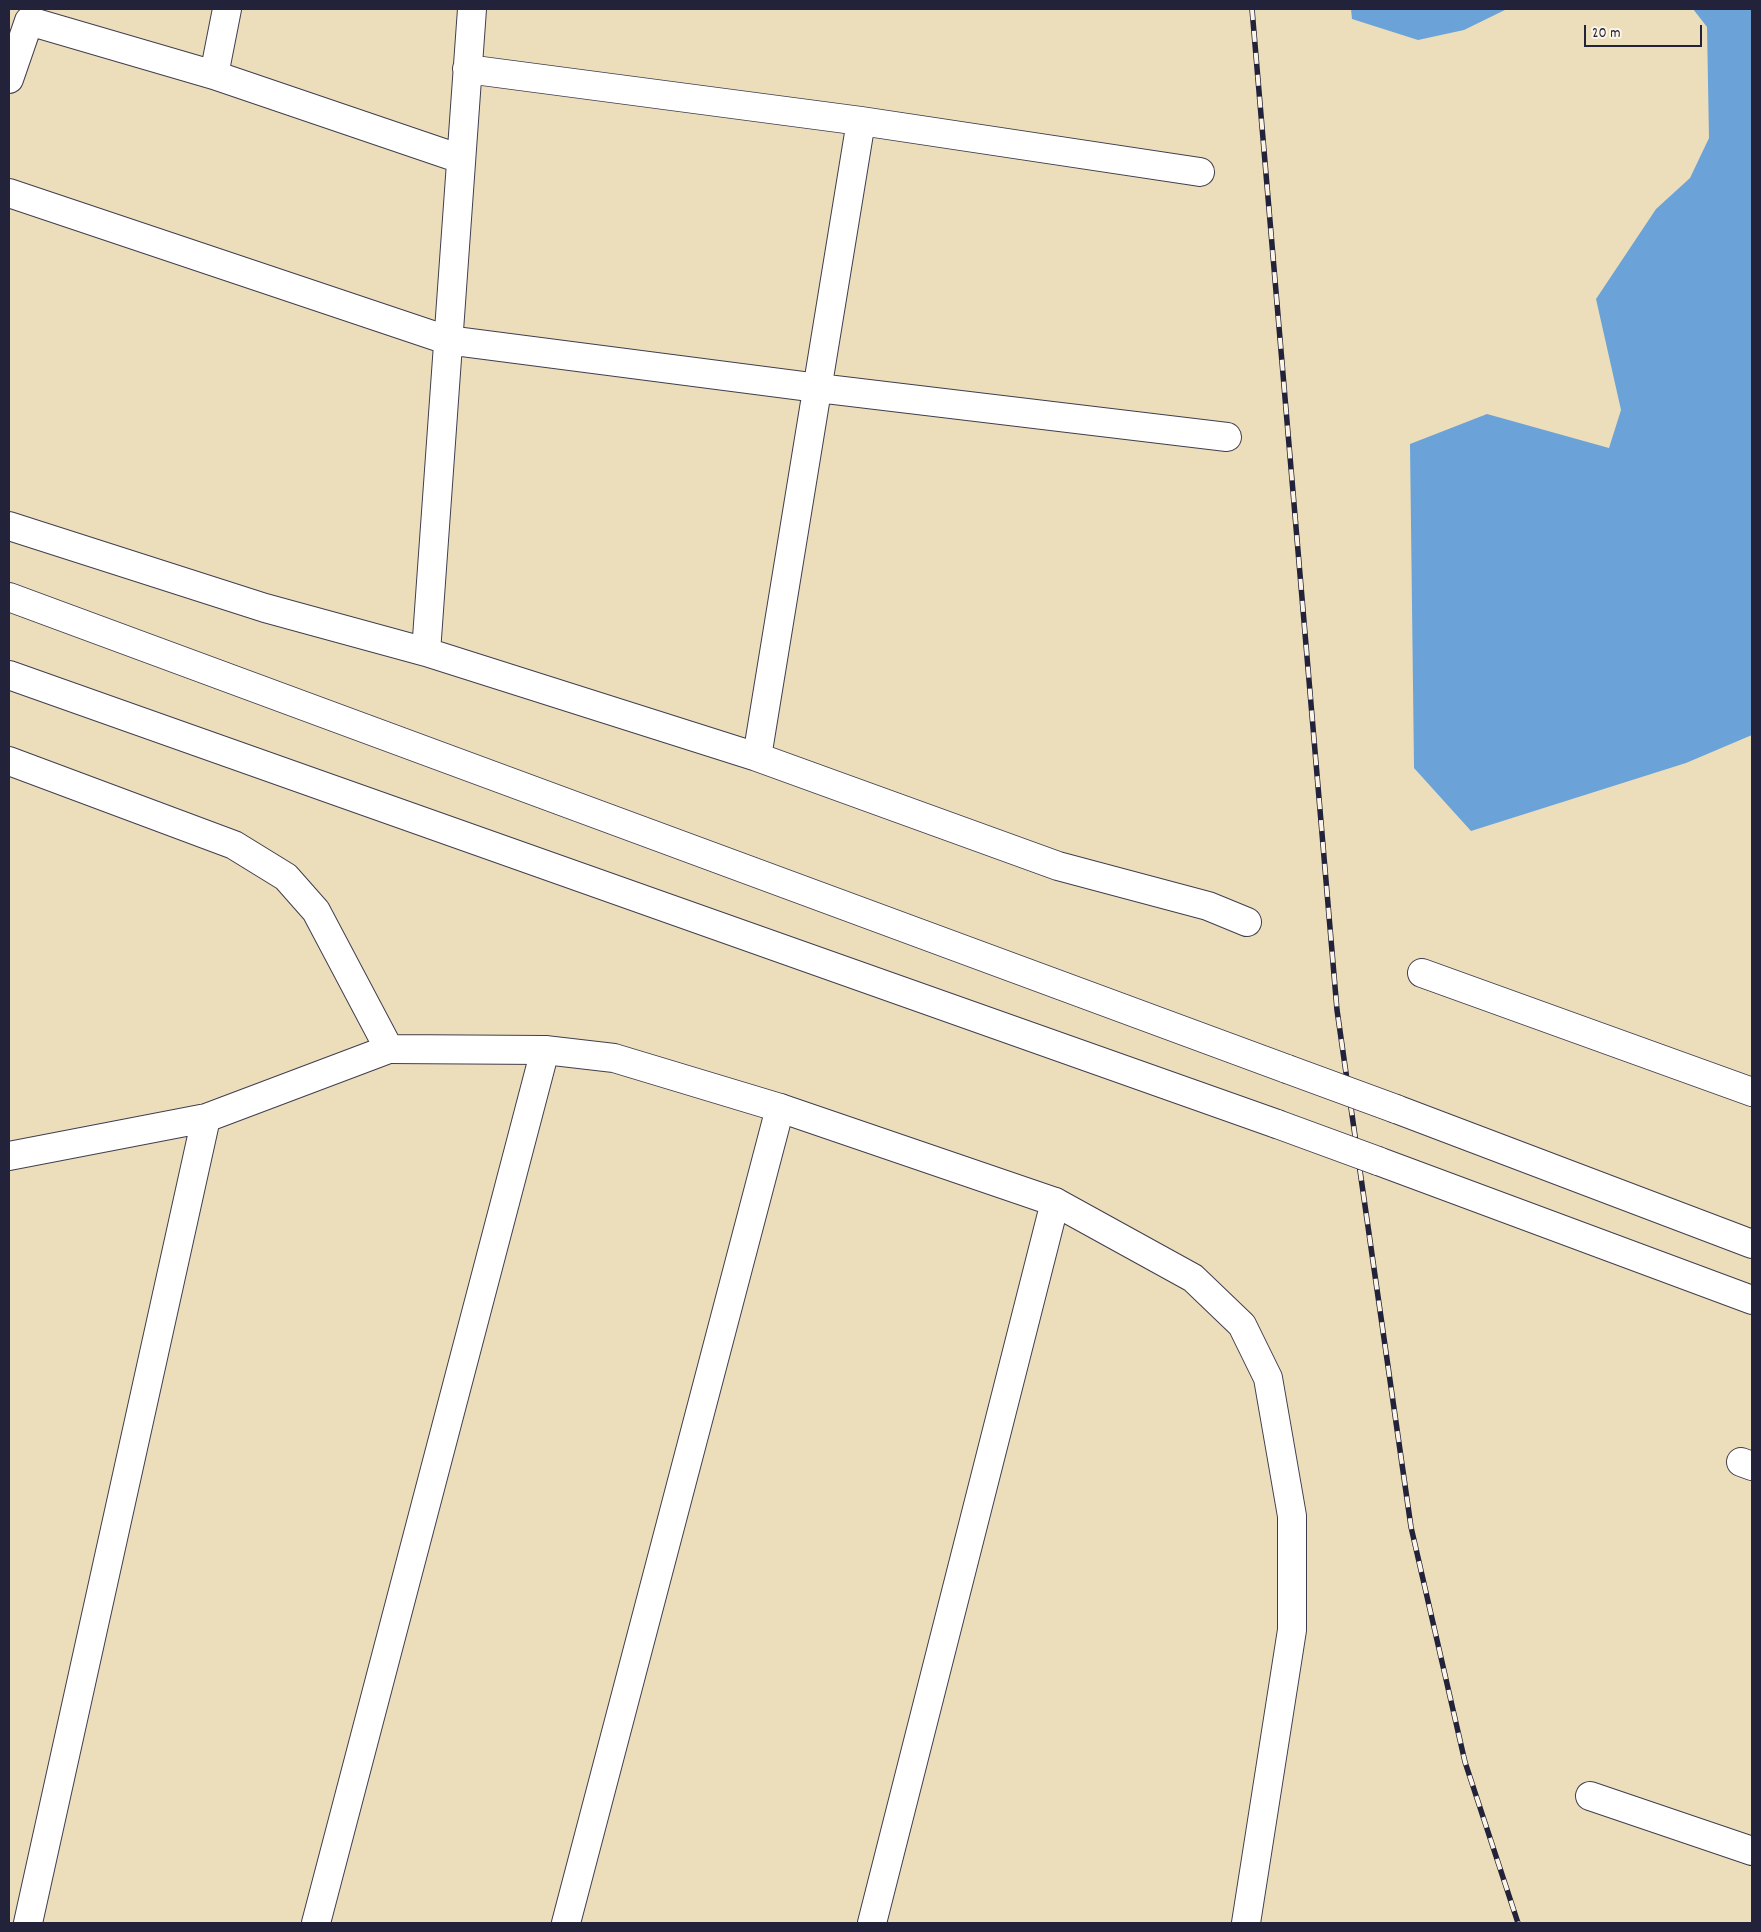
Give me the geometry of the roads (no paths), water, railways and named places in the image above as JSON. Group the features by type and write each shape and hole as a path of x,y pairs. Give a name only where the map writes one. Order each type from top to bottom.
{"main road":[{"path":"214,75 227,9"},
{"path":"426,652 472,9"},
{"path":"9,79 19,20 214,75 461,159"},
{"path":"467,69 860,121 1200,172"},
{"path":"757,756 860,121"},
{"path":"9,193 447,340 818,388 1227,437"},
{"path":"9,526 265,608 426,652 757,756 1058,866 1208,906 1246,922"},
{"path":"9,597 1396,1109 1752,1244"},
{"path":"9,675 1277,1124 1752,1300"},
{"path":"9,761 234,845 286,877 316,911 389,1049"},
{"path":"1422,973 1752,1092"},
{"path":"9,1156 206,1118 389,1049 545,1050 614,1058 780,1108 1055,1202 1193,1278 1242,1326 1268,1378 1292,1516 1292,1630 1246,1923"},
{"path":"316,1923 545,1050"},
{"path":"566,1923 780,1108"},
{"path":"28,1923 206,1118"},
{"path":"872,1923 1055,1202"},
{"path":"1590,1796 1752,1851"}],"water":[{"path":"1351,9 1507,9 1464,30 1418,40 1352,19"},
{"path":"1693,9 1752,9 1752,735 1686,763 1471,831 1414,768 1410,444 1487,414 1609,448 1621,410 1596,299 1656,209 1690,178 1709,138 1707,27"}],"railway":[{"path":"1252,9 1337,1010 1411,1527 1465,1762 1518,1923"}]}
